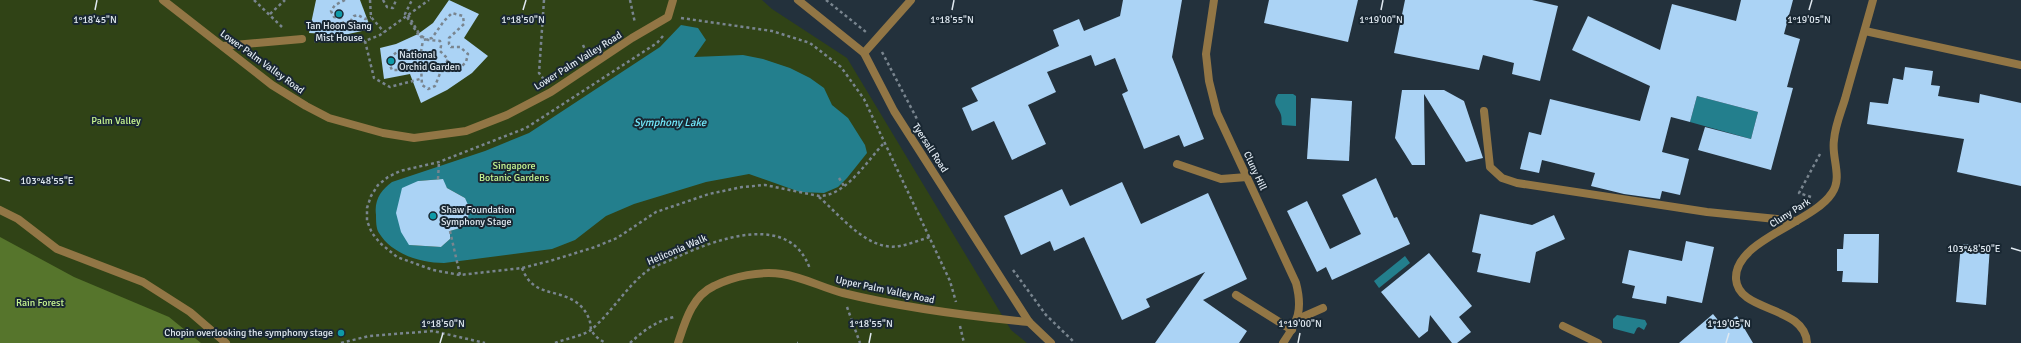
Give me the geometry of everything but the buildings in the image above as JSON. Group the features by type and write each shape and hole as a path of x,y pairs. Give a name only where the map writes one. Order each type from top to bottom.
{"street":[{"name":"Lower Palm Valley Road","path":"163,0 272,84 306,106 329,118 383,133 414,138 466,131 507,115 551,92 668,17"},
{"path":"668,17 673,0"},
{"name":"Tyersall Road","path":"798,0 864,53 894,111 1029,322 1051,343"},
{"path":"864,53 911,0"},
{"name":"Cluny Hill","path":"1214,0 1206,54 1209,81 1217,113 1296,283 1300,296 1298,319 1283,343"},
{"name":"Cluny Park","path":"1807,343 1804,330 1776,310 1750,300 1739,289 1736,278 1738,268 1744,257 1757,245 1815,210 1833,193 1837,180 1833,140 1865,31 1872,0"},
{"path":"1865,31 2021,65"},
{"path":"223,46 302,39"},
{"path":"1484,111 1490,167 1502,178 1517,183 1708,212 1796,222"},
{"path":"1177,164 1221,178 1247,177"},
{"path":"0,210 18,219 57,249 143,282 190,312 226,343"},
{"name":"Upper Palm Valley Road","path":"678,343 688,315 698,298 713,286 747,275 782,274 842,293 960,315 1029,322"},
{"path":"1236,294 1292,330"},
{"path":"1298,319 1323,308"},
{"path":"1563,326 1598,343"}],"path":[{"path":"254,0 290,34 302,39 318,41 365,41 395,25 429,0"},
{"path":"270,14 285,0"},
{"path":"345,0 334,5 331,11 334,17 341,18 344,25 348,25 354,16 358,15 364,19 371,17"},
{"path":"370,0 371,17 384,32"},
{"path":"383,0 387,8 393,8 396,0"},
{"path":"412,0 405,14 418,34 428,40 440,40 442,46 440,51 448,59 446,64 436,67 429,64 412,51 404,49 394,53 388,61 392,70 400,70 415,63 421,67 420,80 422,85 428,89 435,86 441,71 449,71 454,66 462,66 466,62 468,54 460,47 451,46 449,44 449,38 464,24 463,16 452,13 444,21 432,38 423,40"},
{"path":"544,0 539,73 546,81 551,92"},
{"path":"630,0 638,35"},
{"path":"826,0 876,39 921,127"},
{"path":"408,15 423,40 421,52"},
{"path":"668,17 772,31 810,43 841,67 864,99 950,280 960,315"},
{"path":"676,23 680,18"},
{"path":"666,33 657,43 526,128 439,162 400,171 383,181 371,196 367,208 368,221 372,233 380,243 397,256 433,270 460,275 522,268 550,261 602,244 617,238 656,212 708,194 742,187 765,185 825,196 844,186 884,143"},
{"path":"365,41 374,78 390,87 420,80"},
{"path":"1813,197 1799,193 1809,177 1822,149"},
{"path":"438,179 440,171 439,162"},
{"path":"839,178 844,186"},
{"path":"819,196 871,242 885,247 900,246 930,237"},
{"path":"450,231 460,275"},
{"name":"Heliconia Walk","path":"555,343 591,330 647,271 706,244 750,234 765,234 786,239 798,247 807,259 816,284"},
{"path":"1009,264 1046,315 1075,343"},
{"path":"522,268 531,283 538,288 575,301 582,307 587,314 591,330 598,338 606,343"},
{"path":"842,293 860,343"},
{"path":"630,343 644,329 665,319 688,315"},
{"path":"341,343 369,336 433,331 485,343"}],"green space":[{"name":"Singapore Botanic Gardens","path":"0,0 762,0 772,9 847,58 1011,330 1027,343 0,343"},
{"name":"Rain Forest","path":"0,237 74,277 169,317 201,343 0,343"}],"water":[{"name":"Symphony Lake","path":"681,25 698,28 706,40 694,57 743,55 763,59 790,68 810,78 824,88 832,105 848,118 865,145 867,153 838,187 824,193 800,192 749,174 706,182 634,204 606,216 575,240 552,249 435,263 416,259 399,252 391,247 379,233 376,224 377,200 385,188 392,182 485,151 529,133 660,47","holes":["442,179 447,188 465,198 468,219 460,228 450,231 450,239 441,247 409,245 418,181"]},
{"path":"1278,94 1293,94 1296,96 1296,126 1282,125 1281,115 1275,103"},
{"path":"1697,96 1758,112 1751,139 1690,122"},
{"path":"1405,256 1410,263 1379,288 1374,281"},
{"path":"1617,315 1645,320 1647,324 1644,330 1639,327 1637,328 1634,334 1615,329 1613,328 1613,319"}],"place":[{"name":"Tan Hoon Siang Mist House","path":"339,14"},
{"name":"National Orchid Garden","path":"391,61"},
{"name":"Shaw Foundation Symphony Stage","path":"433,216"},
{"name":"Chopin overlooking the symphony stage","path":"341,333"}],"park label":[{"name":"Palm Valley","path":"116,121"}]}
